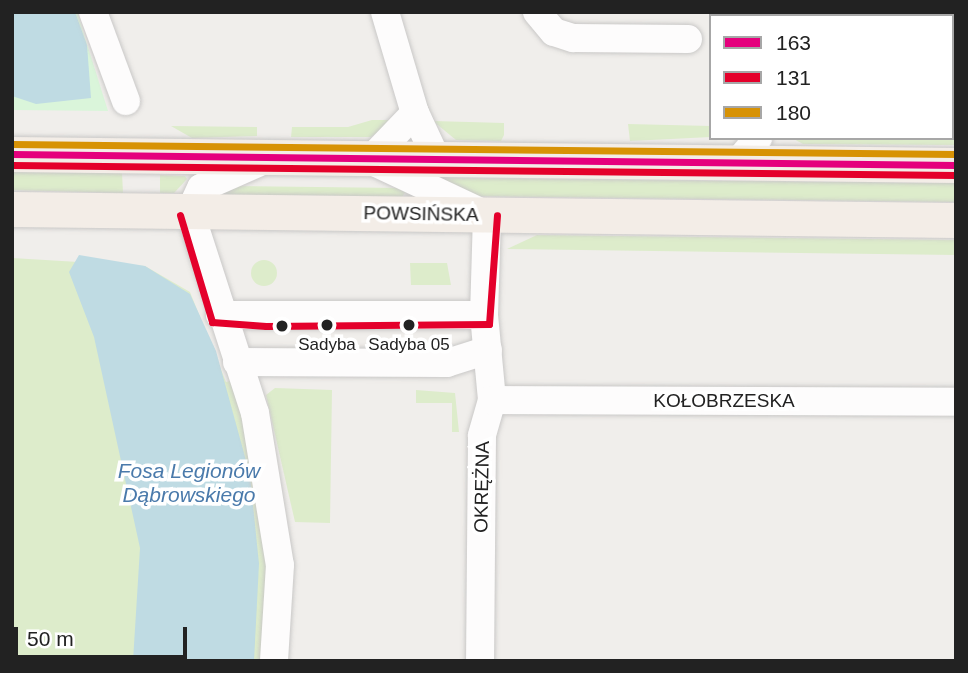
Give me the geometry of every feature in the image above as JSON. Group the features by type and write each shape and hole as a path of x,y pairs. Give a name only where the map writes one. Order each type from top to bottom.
{"main road":[{"path":"12,154 437,160 748,150 956,165"},
{"name":"POWSIŃSKA","path":"12,209 956,220"}],"street":[{"path":"93,12 126,101"},
{"path":"385,12 415,113 437,160"},
{"path":"537,12 554,32 573,38 688,39"},
{"path":"415,113 370,160 487,215"},
{"path":"271,159 214,178 201,188 190,212 220,315 255,414 280,565 274,661"},
{"name":"OKRĘŻNA","path":"480,661 482,436 492,400 484,315 487,215"},
{"path":"220,315 484,315"},
{"path":"237,362 447,363 488,350"},
{"name":"KOŁOBRZESKA","path":"492,400 956,402"}],"green space":[{"path":"12,12 77,12 108,111 12,110"},
{"path":"372,120 394,120 371,137 291,137 292,127 348,127"},
{"path":"433,121 504,123 504,135 501,141 456,140"},
{"path":"628,124 709,126 709,137 630,141"},
{"path":"171,126 257,127 257,136 192,138"},
{"path":"954,137 955,145 803,144 796,140 954,140"},
{"path":"12,170 122,173 123,193 12,190"},
{"path":"160,175 185,176 187,179 174,193 160,193"},
{"path":"437,178 956,183 956,202 470,196"},
{"path":"223,186 400,188 406,191 402,197 222,195"},
{"path":"537,235 956,240 956,255 507,249"},
{"path":"12,258 145,266 190,292 226,382 235,380 272,576 265,661 12,661"},
{"path":"264,260 273,264 277,273 273,282 264,286 255,282 251,273 255,264"},
{"path":"410,263 447,263 451,285 411,285"},
{"path":"275,388 332,390 330,523 295,522 266,395"},
{"path":"416,390 455,393 459,432 452,432 452,403 416,403"}],"water":[{"path":"12,12 75,12 87,45 91,98 36,104 12,96"},
{"name":"Fosa Legionów Dąbrowskiego","path":"79,255 145,266 190,294 216,351 250,475 259,564 254,661 133,661 140,548 94,337 69,272"}],"transit line":[{"name":"180","path":"12,144 956,154"},
{"name":"163","path":"12,154 956,165"},
{"name":"131","path":"12,165 956,175"},
{"name":"131","path":"180,215 212,322 266,326 489,324 497,215"}],"place":[{"name":"Sadyba","path":"327,325"},
{"name":"Sadyba 05","path":"409,325"}]}
